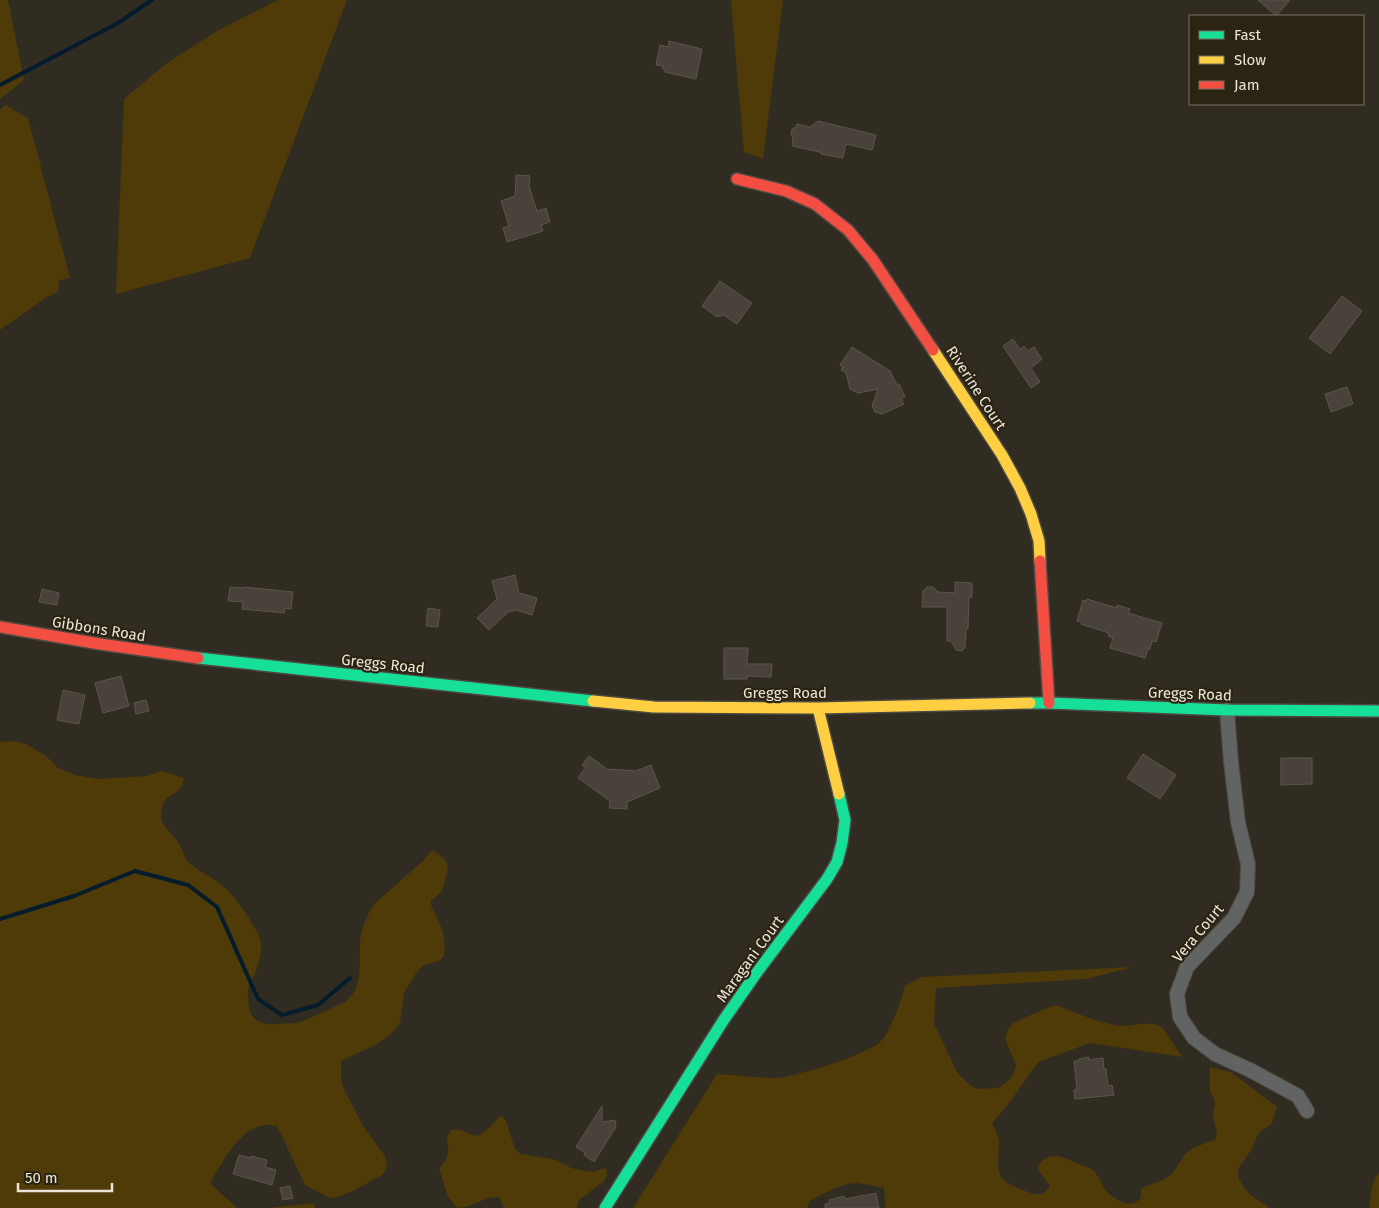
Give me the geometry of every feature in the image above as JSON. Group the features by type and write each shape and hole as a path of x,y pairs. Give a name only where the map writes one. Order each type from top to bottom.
{"street":[{"name":"Riverine Court","path":"737,179 786,191 815,204 848,230 873,260 1002,455 1020,488 1031,514 1039,541 1048,704"},
{"name":"Gibbons Road","path":"0,627 194,658"},
{"name":"Greggs Road","path":"194,658 654,707 818,708 1048,704 1227,710 1379,711"},
{"name":"Maragani Court","path":"605,1208 723,1021 827,879 837,862 845,820 818,708"},
{"name":"Vera Court","path":"1227,710 1238,822 1248,864 1247,892 1234,918 1187,967 1176,994 1180,1017 1194,1038 1216,1054 1298,1096 1307,1111"}],"shaded area":[{"path":"0,0 8,0 24,80 0,99"},
{"path":"278,0 347,0 250,258 116,294 124,99 167,63 217,31"},
{"path":"731,0 783,0 763,159 744,152"},
{"path":"6,105 28,118 70,278 59,280 58,292 47,297 0,330 0,110"},
{"path":"12,741 26,744 46,756 58,768 75,775 99,779 147,776 162,771 184,778 179,789 168,797 162,806 162,822 178,842 188,862 228,890 258,934 261,953 248,988 250,1011 257,1021 274,1024 300,1022 345,1002 355,990 358,982 362,932 367,917 375,903 424,860 432,850 446,861 448,868 442,891 431,901 432,909 443,935 444,956 439,961 424,965 418,970 404,993 400,1022 396,1029 377,1044 341,1061 341,1079 344,1089 363,1126 385,1156 387,1163 385,1171 380,1176 355,1190 330,1198 305,1185 277,1126 265,1125 254,1128 236,1142 210,1183 237,1208 0,1208 0,742"},
{"path":"1133,967 1086,979 936,988 934,1024 958,1074 977,1089 998,1088 1010,1079 1014,1072 1016,1065 1005,1039 1007,1031 1012,1024 1055,1005 1113,1025 1152,1024 1160,1026 1183,1057 1090,1043 1038,1062 1010,1102 992,1123 999,1141 998,1166 1000,1175 1005,1181 1024,1191 1042,1194 1050,1186 1037,1168 1046,1158 1057,1156 1093,1170 1104,1188 1118,1200 1127,1203 1136,1202 1141,1197 1141,1189 1166,1178 1174,1171 1182,1157 1188,1152 1216,1139 1217,1132 1213,1118 1215,1104 1210,1091 1210,1067 1231,1072 1277,1107 1272,1123 1259,1134 1238,1169 1239,1178 1249,1194 1269,1208 886,1208 884,1188 858,1183 835,1188 813,1199 809,1202 807,1208 633,1208 717,1074 768,1078 784,1077 830,1065 861,1053 873,1047 884,1037 895,1016 905,986 921,977"},
{"path":"501,1115 506,1121 515,1149 521,1154 552,1159 571,1168 585,1171 592,1172 606,1168 607,1175 604,1181 579,1200 577,1208 504,1208 499,1197 494,1197 457,1208 448,1197 439,1168 448,1154 447,1137 451,1130 479,1135 487,1130"},
{"path":"1379,1173 1379,1208 1370,1208 1372,1185"},
{"path":"314,1203 315,1208 269,1208"}],"building":[{"path":"1258,0 1290,0 1275,15"},
{"path":"669,41 702,49 696,79 665,72 662,66 656,65 660,45 668,47"},
{"path":"818,121 876,135 872,150 846,144 843,158 792,146 792,129 797,124 810,127"},
{"path":"516,175 530,176 529,186 537,211 546,208 550,222 541,225 543,231 507,242 503,228 509,226 501,201 515,196"},
{"path":"720,281 752,303 737,324 724,315 717,317 702,306"},
{"path":"1342,296 1362,311 1330,354 1309,338"},
{"path":"1013,339 1020,349 1024,346 1028,351 1034,347 1042,359 1031,368 1040,382 1031,388 1003,346"},
{"path":"852,347 890,371 905,397 901,399 904,404 882,414 875,412 872,406 878,389 858,393 850,389 846,373 841,370 843,367 840,365"},
{"path":"1347,387 1353,404 1331,412 1325,394"},
{"path":"515,575 519,593 537,598 532,615 516,610 508,612 489,630 477,618 497,599 492,581"},
{"path":"955,582 972,583 972,597 969,597 968,629 966,629 965,647 962,651 956,650 951,641 947,641 947,607 922,607 923,591 927,587 933,587 938,592 955,593"},
{"path":"230,587 293,592 291,609 285,608 284,613 242,609 243,602 228,601"},
{"path":"42,589 59,593 57,605 39,602"},
{"path":"1087,599 1117,608 1117,605 1130,609 1128,613 1162,623 1156,642 1152,641 1145,658 1110,648 1113,638 1108,636 1109,633 1077,621 1083,600 1086,601"},
{"path":"428,608 440,610 438,627 426,626"},
{"path":"724,648 748,648 747,664 772,664 771,677 747,676 747,679 724,679"},
{"path":"121,676 129,706 103,713 95,683"},
{"path":"63,690 85,695 79,724 57,720"},
{"path":"146,700 149,711 136,714 134,703"},
{"path":"1143,754 1176,775 1160,799 1127,778"},
{"path":"589,756 607,769 636,771 651,765 660,788 627,802 627,809 609,808 610,801 578,778 585,768 582,765"},
{"path":"1281,758 1312,758 1312,784 1281,785"},
{"path":"1089,1057 1089,1060 1103,1058 1108,1086 1112,1085 1114,1095 1075,1099 1074,1090 1077,1089 1074,1061"},
{"path":"602,1106 602,1122 615,1120 616,1127 594,1162 576,1147"},
{"path":"239,1155 267,1160 265,1167 276,1170 272,1185 233,1174"},
{"path":"290,1186 293,1198 283,1200 280,1188"},
{"path":"876,1193 879,1208 825,1208 825,1204 830,1203 829,1200 844,1196 845,1199"}],"waterway":[{"path":"0,85 118,23 152,0"},
{"path":"0,919 74,896 135,871 188,885 217,907 258,999 282,1015 318,1005 350,978"}],"traffic: fast":[{"path":"198,658 593,701"},
{"path":"1030,703 1227,710 1379,711"},
{"path":"605,1208 723,1021 827,879 837,862 845,820 839,794"}],"traffic: slow":[{"path":"933,350 1002,455 1020,488 1031,514 1039,541 1040,561"},
{"path":"593,701 654,707 818,708 1030,703"},
{"path":"818,708 839,794"}],"traffic: jam":[{"path":"737,179 786,191 815,204 848,230 873,260 933,350"},
{"path":"1040,561 1049,703"},
{"path":"0,627 198,658"}]}
